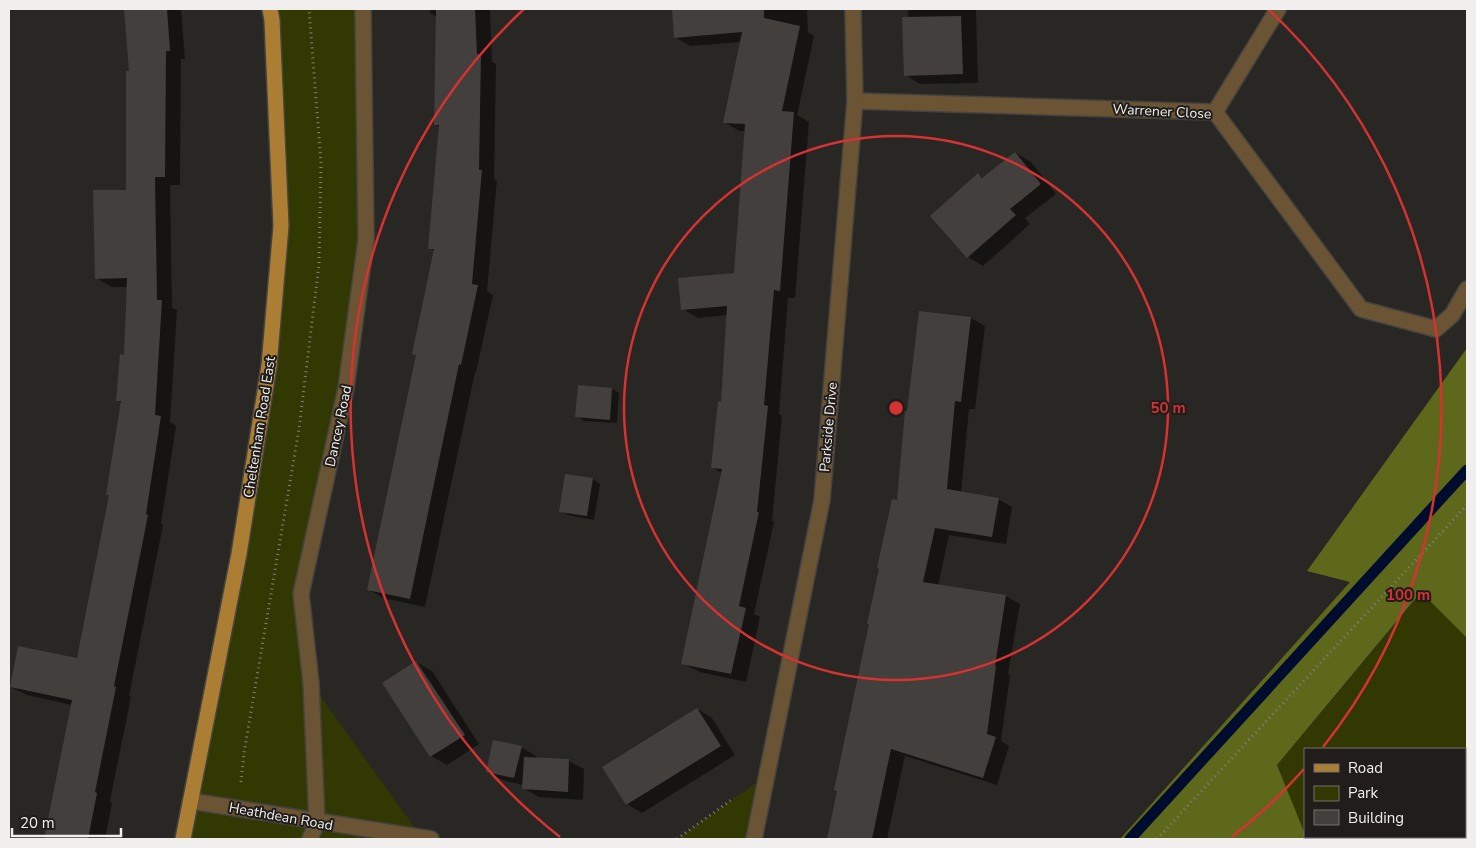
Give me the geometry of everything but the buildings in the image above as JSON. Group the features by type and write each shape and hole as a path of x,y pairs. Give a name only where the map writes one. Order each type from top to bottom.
{"main road":[{"name":"Cheltenham Road East","path":"183,839 239,554 269,366 281,226 270,9"}],"street":[{"name":"Dancey Road","path":"310,839 317,822 311,683 302,594 346,388 366,240 363,9"},
{"name":"Parkside Drive","path":"754,839 822,500 855,101 853,9"},
{"path":"1216,112 1278,9"},
{"name":"Warrener Close","path":"855,101 1216,112 1361,309 1436,328 1452,315 1467,289"},
{"name":"Heathdean Road","path":"191,801 431,839"}],"path":[{"path":"238,808 244,752 299,429 320,264 320,163 309,9"},
{"path":"1157,839 1467,504"},
{"path":"677,839 767,775"}],"green space":[{"path":"270,9 356,9 366,240 301,594 311,683 422,838 420,839 183,839 239,554 281,226"},
{"path":"1467,348 1467,638 1421,592 1277,765 1304,832 1304,838 1307,839 1120,839 1350,582 1307,571"},
{"path":"1422,592 1467,638 1467,839 1306,838 1466,838 1466,748 1304,748 1304,832 1277,765"},
{"path":"767,775 754,839 677,839"}],"waterway":[{"path":"1130,839 1467,470"}]}
